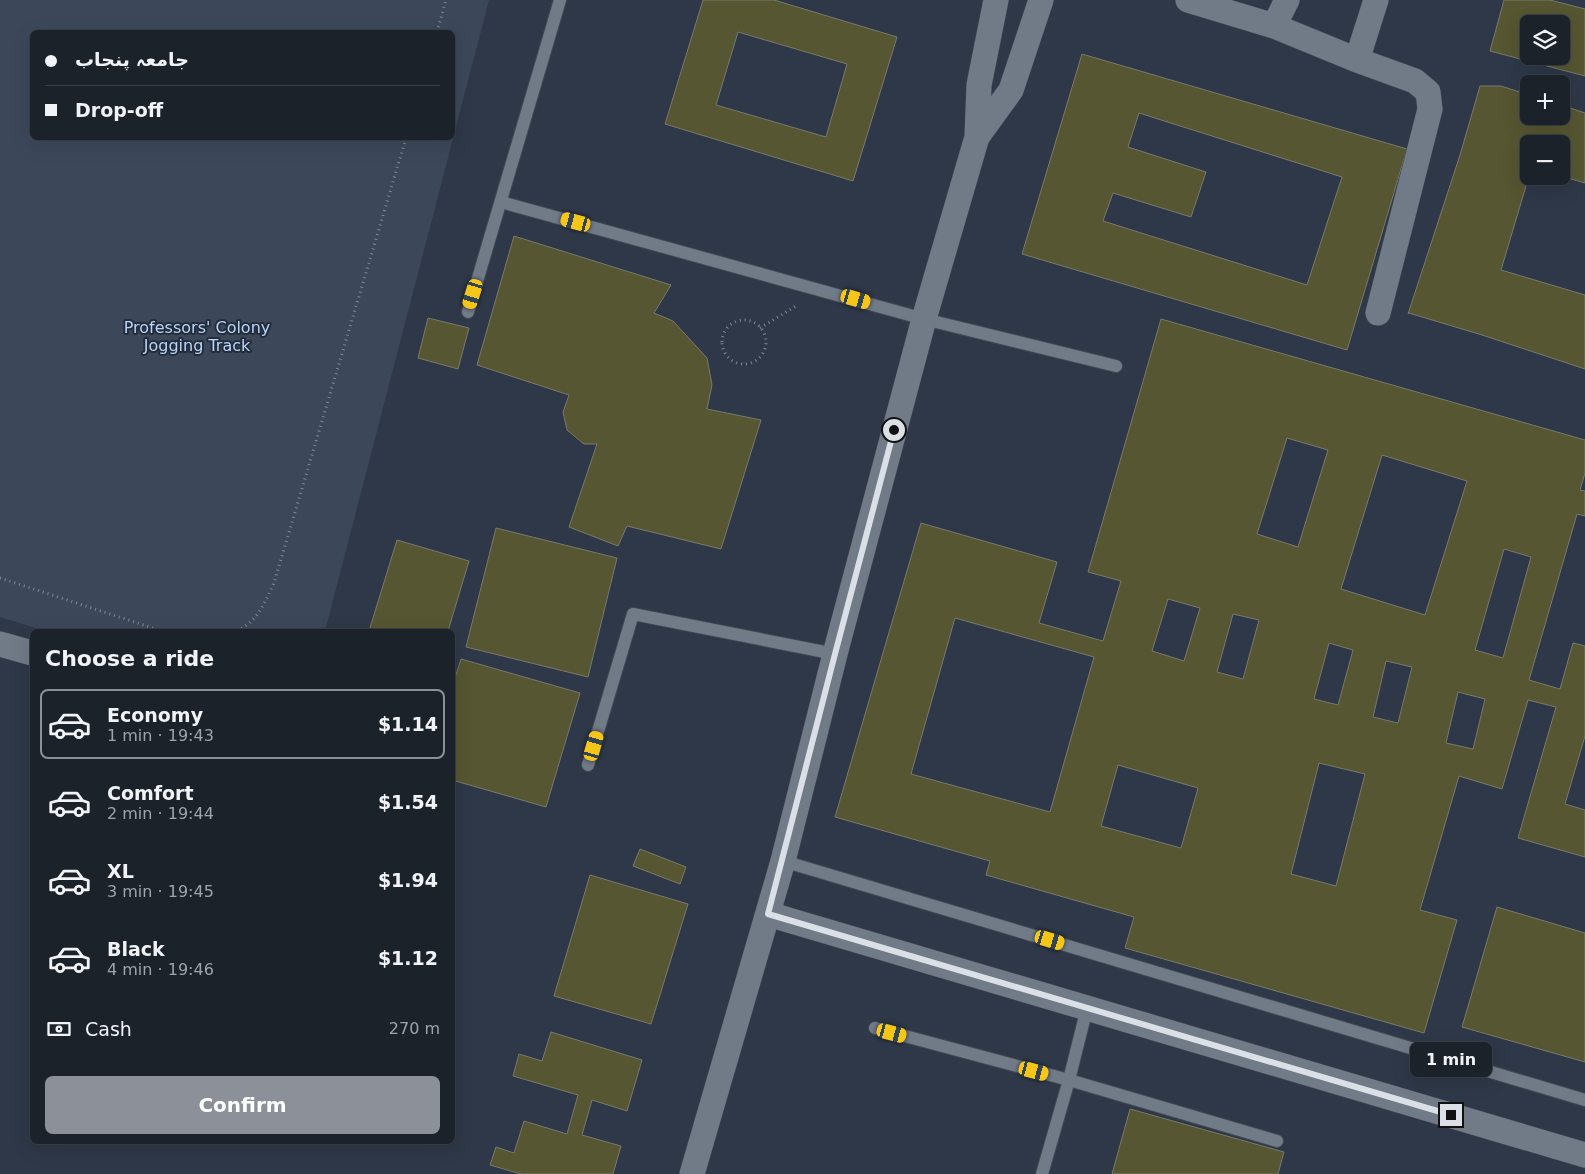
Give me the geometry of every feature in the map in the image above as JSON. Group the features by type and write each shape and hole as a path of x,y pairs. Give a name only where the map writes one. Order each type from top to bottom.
{"street":[{"path":"692,1174 768,914 924,319 977,137 979,85 996,0"},
{"path":"977,137 1011,90 1041,0"},
{"path":"1188,0 1274,26 1357,60 1415,81 1428,92 1430,108 1378,313"},
{"path":"1274,26 1287,0"},
{"path":"1357,60 1376,0"},
{"path":"0,644 30,652"},
{"path":"768,914 1585,1155"}],"lane":[{"path":"468,312 560,0"},
{"path":"500,202 924,319 1116,366"},
{"path":"588,765 633,614 835,654"},
{"path":"782,861 1585,1100"},
{"path":"1042,1174 1087,1008"},
{"path":"874,1028 1069,1080 1277,1141"}],"path":[{"path":"438,30 446,0"},
{"path":"242,629 261,610 274,583 405,140"},
{"path":"760,328 822,290"},
{"path":"743,320 753,322 760,328 765,336 765,346 762,355 754,362 744,364 735,363 727,357 722,348 722,338 726,329 733,323 743,320"},
{"path":"0,578 156,629"}],"shaded area":[{"path":"0,0 1585,0 1585,1174 0,1174"}],"green space":[{"name":"Professors' Colony Jogging Track","path":"0,0 489,0 455,131 455,30 30,30 30,140 453,140 326,629 39,629 0,617"}],"building":[{"path":"703,0 774,0 897,37 853,181 665,124","holes":["738,32 847,64 826,137 716,105"]},
{"path":"1504,0 1550,0 1585,9 1585,76 1543,65 1570,65 1570,15 1520,15 1520,59 1490,51"},
{"path":"1082,54 1407,149 1347,350 1022,254","holes":["1139,113 1342,177 1307,285 1103,221 1113,193 1191,217 1206,172 1128,147"]},
{"path":"1480,86 1501,86 1520,92 1520,125 1570,125 1570,108 1585,113 1585,183 1570,179 1570,135 1520,135 1520,185 1526,185 1501,270 1585,295 1585,369 1482,335 1408,314 1460,155"},
{"path":"514,236 671,285 654,313 673,321 707,358 712,385 707,409 761,420 721,549 627,526 618,546 569,527 597,444 584,444 567,430 563,412 569,395 477,365"},
{"path":"428,318 469,328 458,369 418,358"},
{"path":"1161,319 1585,440 1585,473 1580,490 1585,491 1585,516 1577,514 1529,680 1560,689 1573,643 1585,646 1585,736 1565,804 1585,810 1585,857 1518,838 1556,707 1528,700 1502,789 1459,776 1420,910 1457,920 1424,1033 1125,948 1134,917 986,875 990,861 835,817 921,523 1057,562 1039,623 1103,641 1121,581 1088,572","holes":["1287,438 1328,450 1298,547 1257,534","1382,455 1467,481 1425,615 1341,589","1504,549 1531,557 1503,658 1475,650","1168,599 1200,608 1184,661 1152,651","1233,614 1259,620 1243,679 1217,672","955,618 1094,657 1050,812 911,774","1329,643 1353,650 1338,705 1314,699","1386,661 1412,667 1398,723 1373,717","1458,692 1485,699 1473,749 1446,743","1319,763 1365,774 1336,886 1291,874","1118,765 1198,788 1181,848 1101,826"]},
{"path":"496,528 617,558 588,677 466,647"},
{"path":"397,540 469,561 449,629 370,629"},
{"path":"461,659 580,693 546,807 455,781 455,678"},
{"path":"640,849 686,867 680,884 633,866"},
{"path":"590,875 688,904 651,1024 554,996"},
{"path":"1497,907 1585,933 1585,1062 1462,1027"},
{"path":"551,1032 642,1060 627,1111 592,1100 582,1135 621,1146 613,1174 521,1174 490,1165 496,1147 514,1153 524,1121 567,1134 578,1095 513,1076 519,1054 542,1061"},
{"path":"1130,1109 1284,1152 1278,1174 1112,1174"}],"route":[{"path":"894,430 768,914 1451,1115"}]}
